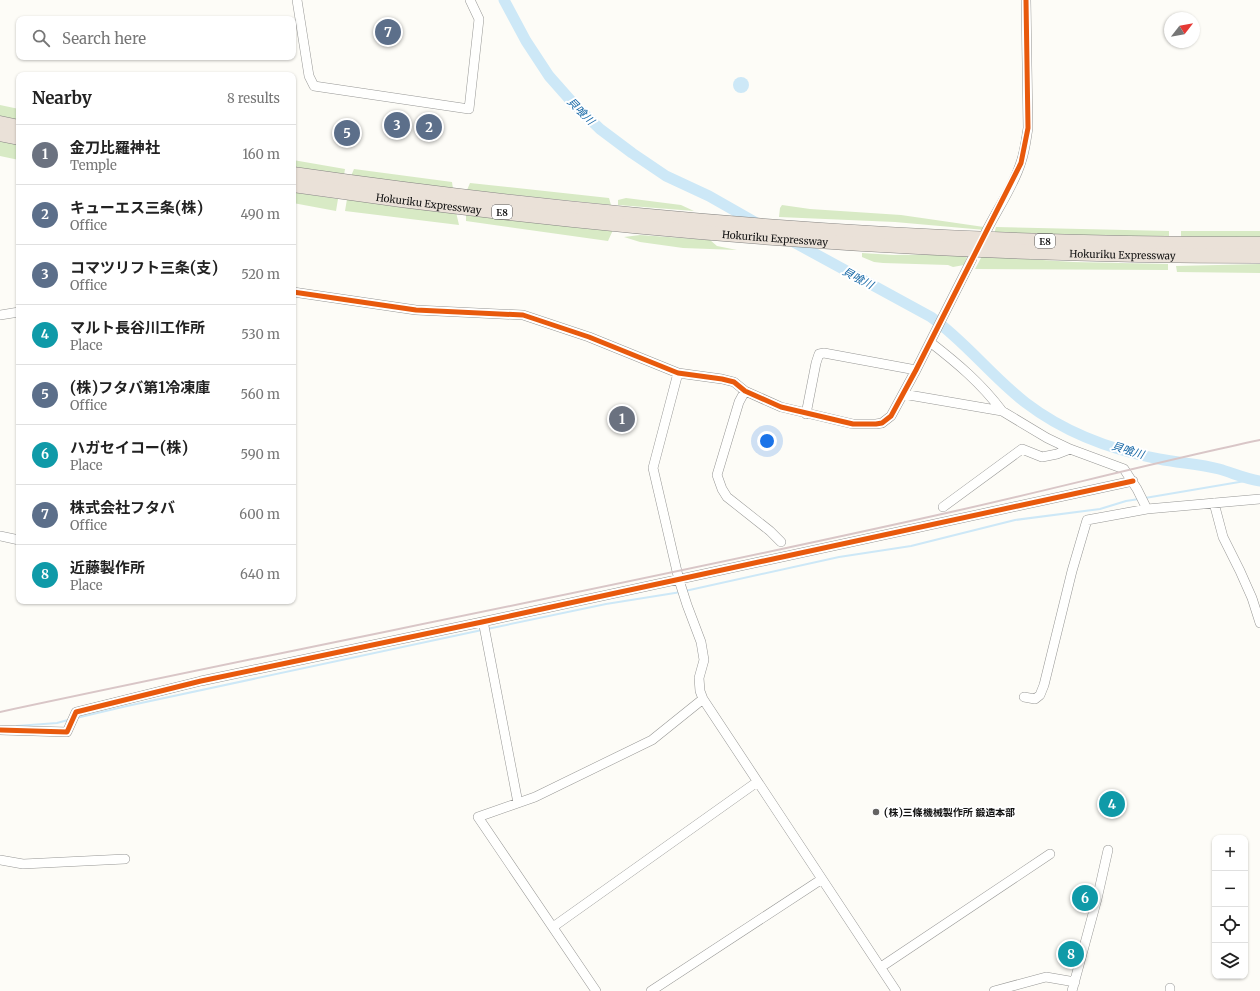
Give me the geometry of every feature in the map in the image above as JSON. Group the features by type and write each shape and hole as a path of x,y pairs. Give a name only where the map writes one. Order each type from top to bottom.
{"highway":[{"path":"0,123 16,126"},
{"path":"0,134 16,137"},
{"name":"Hokuriku Expressway","path":"296,174 496,200 686,219 831,230 1070,242 1138,244 1260,244"},
{"name":"Hokuriku Expressway","path":"296,185 490,211 711,233 853,243 1063,253 1260,256"}],"street":[{"path":"297,0 309,76 314,86 469,109 480,19 470,0"},
{"path":"985,234 1021,163 1025,148 1028,128 1026,0"},
{"path":"296,292 416,310 523,316 589,337 678,373 734,382 745,391 781,407 853,424 876,424 882,423 891,416 916,370 972,258"},
{"path":"0,315 16,312"},
{"path":"930,341 962,368 990,395 1002,411"},
{"path":"806,414 819,354 824,353 916,370"},
{"path":"678,373 653,468 679,580 701,642 704,660 699,678 700,691 703,699 757,782 896,991"},
{"path":"745,391 739,402 718,475 726,497 770,531 781,542"},
{"path":"903,394 1002,411 1047,438 1070,449 1124,469 1135,485 1146,507"},
{"path":"943,507 1022,449 1042,457 1057,454 1070,449"},
{"path":"0,730 67,732 76,712 200,681 483,624 679,580 1135,485"},
{"path":"1024,697 1035,698 1040,695 1044,686 1072,571 1087,520 1146,507 1260,499"},
{"path":"1214,503 1223,537 1243,578 1260,623"},
{"path":"0,536 16,539"},
{"path":"483,624 518,803"},
{"path":"596,991 478,817 548,791 652,740 703,699"},
{"path":"553,927 757,782"},
{"path":"994,991 1046,977 1073,987 1098,900 1108,850"},
{"path":"881,967 1050,854"},
{"path":"0,860 23,864 125,858"},
{"path":"650,991 822,879"}],"green space":[{"path":"0,105 16,108 16,119 0,116"},
{"path":"0,138 16,141 16,159 0,156"},
{"path":"296,161 345,169 344,175 296,167"},
{"path":"354,169 452,182 453,189 351,176"},
{"path":"470,183 609,198 611,205 467,190"},
{"path":"296,192 338,199 336,211 296,204"},
{"path":"626,198 681,205 694,211 618,205 618,200"},
{"path":"347,199 456,212 459,225 345,211"},
{"path":"782,205 810,209 901,215 984,227 985,230 895,222 779,217 780,208"},
{"path":"466,214 613,230 608,241 466,221"},
{"path":"996,227 1169,231 1169,238 994,234"},
{"path":"1181,231 1260,231 1260,238 1181,238"},
{"path":"640,235 710,240 717,246 737,250 683,248 640,242 624,237"},
{"path":"862,253 894,255 968,254 964,265 953,267 948,265 874,262 862,257"},
{"path":"982,256 1073,262 1168,264 1168,270 975,269"},
{"path":"1260,264 1260,273 1177,272 1176,266"}],"water":[{"path":"741,77 748,82 749,85 744,92 741,93 734,88 733,85 738,78"}],"waterway":[{"name":"貝喰川","path":"504,0 526,41 549,76 572,102 600,129 666,176 709,196 760,225"},
{"name":"貝喰川","path":"788,239 931,317 956,337 1014,393 1056,423 1072,431 1124,451 1159,459 1212,467 1260,481"},
{"path":"1145,498 1251,480"},
{"path":"685,591 839,557 911,546 1015,520 1100,509 1126,501 1139,499"},
{"path":"487,629 606,604 681,592"},
{"path":"76,718 482,630"},
{"path":"17,726 57,723 68,720"}],"railway":[{"path":"0,712 595,589 832,538 1260,440"}],"cycle path":[{"path":"296,292 416,310 523,315 589,337 678,373 734,382 745,391 781,407 853,424 882,423 891,416 916,370 1021,163 1028,128 1026,0"},
{"path":"0,730 67,732 76,712 201,681 482,622 1133,481"}],"place":[{"name":"株式会社フタバ","path":"388,32"},
{"name":"コマツリフト三条(支)","path":"397,125"},
{"name":"キューエス三条(株)","path":"429,127"},
{"name":"(株)フタバ第1冷凍庫","path":"347,133"},
{"name":"金刀比羅神社","path":"622,419"},
{"name":"マルト長谷川工作所","path":"1112,804"},
{"name":"(株)三條機械製作所 鍛造本部","path":"876,812"},
{"name":"ハガセイコー(株)","path":"1085,898"},
{"name":"近藤製作所","path":"1071,954"}]}
